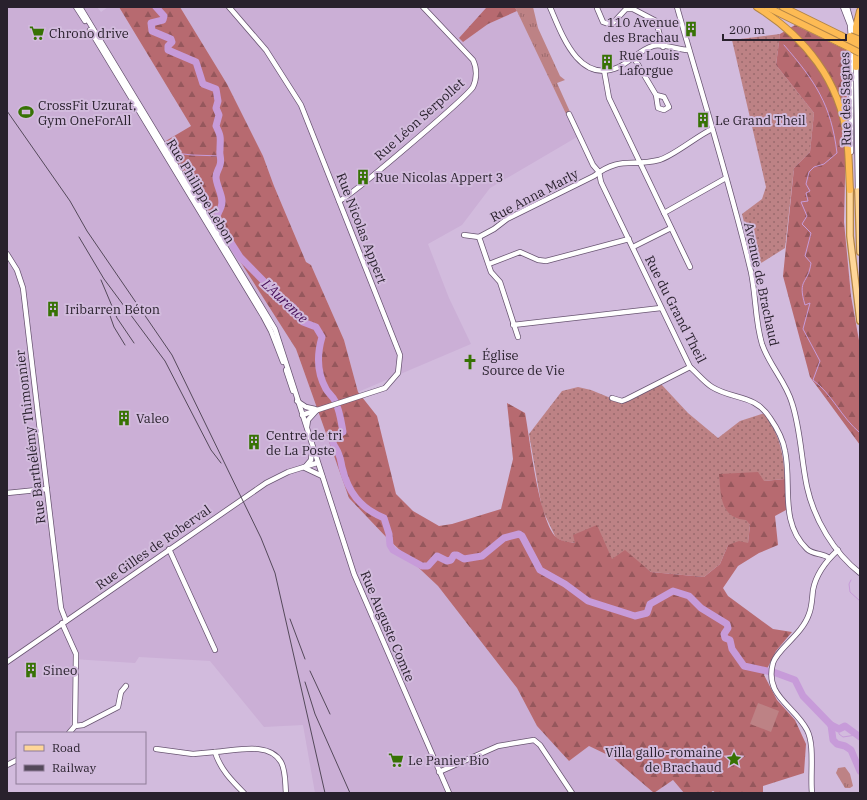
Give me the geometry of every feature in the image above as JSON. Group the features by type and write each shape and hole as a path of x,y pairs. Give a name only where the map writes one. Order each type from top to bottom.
{"highway":[{"path":"757,7 783,25 807,48 817,61 834,90 840,107 847,139 850,190"},
{"path":"767,7 860,53"},
{"path":"783,7 860,45"},
{"path":"856,68 856,27 860,11"},
{"path":"840,35 848,35 860,40"}],"main road":[{"path":"850,190 850,236 860,321"},
{"path":"858,191 860,252"}],"street":[{"name":"Rue Philippe Lebon","path":"76,7 271,330 295,393"},
{"name":"Rue Philippe Lebon","path":"80,7 275,329 317,463"},
{"name":"Rue Nicolas Appert","path":"229,7 266,50 301,105 400,355 400,366 397,376 384,388 302,415"},
{"name":"Rue Léon Serpollet","path":"339,201 470,91 474,83 476,69 473,60 423,7"},
{"path":"550,7 571,51 577,59 590,68 604,70 620,66 653,46 690,50"},
{"name":"Avenue de Brachaud","path":"677,7 726,178 751,273 759,332 763,346 792,401 799,430 807,488 812,505 819,520 838,550 860,573"},
{"name":"Rue des Sagnes","path":"843,7 851,33 850,190"},
{"name":"Rue des Sagnes","path":"847,7 854,32 858,191"},
{"path":"597,8 603,22 611,25 626,9 633,9 656,21 663,47"},
{"path":"634,58 656,95"},
{"path":"604,70 609,98 690,267"},
{"name":"Rue du Grand Theil","path":"569,114 593,165 599,172 661,308 690,366 712,387 759,405 769,416 783,441 786,452 788,508 792,524 798,538 807,548 829,558"},
{"name":"Rue Anna Marly","path":"464,235 480,237 494,230 507,219 599,172 604,167 617,164 660,160 712,129"},
{"path":"664,213 726,178"},
{"path":"633,247 671,228"},
{"name":"Rue Anna Marly","path":"480,237 492,272 500,282 518,337"},
{"path":"489,264 520,252 538,260 546,261 629,239"},
{"name":"Rue Barthélémy Thimonnier","path":"7,254 17,270 23,288 61,608 64,622 76,654 75,726"},
{"path":"513,325 661,308"},
{"path":"612,398 622,401 627,399 690,366"},
{"path":"297,400 306,407 317,410 308,420 307,431"},
{"path":"303,468 311,460 313,450"},
{"name":"Rue Gilles de Roberval","path":"7,662 266,483 288,472 317,463"},
{"name":"Rue Auguste Comte","path":"317,463 354,574 449,793"},
{"path":"303,468 310,469 322,476"},
{"path":"7,493 47,489"},
{"path":"169,550 215,650"},
{"path":"812,793 809,735 801,722 777,695 771,677 775,659 796,636 809,615 817,578 829,558 838,550"},
{"path":"70,732 75,726 83,725 118,707 121,700 121,692 126,686"},
{"path":"439,772 498,746 534,740 540,745 572,793"},
{"path":"156,749 193,754 259,749 269,751 281,763 286,793"},
{"path":"215,752 217,761 232,781 244,793"},
{"path":"7,765 16,760"}],"shaded area":[{"path":"7,7 97,7 101,12 108,7 119,7 191,126 165,142 296,349 349,498 387,538 438,586 517,688 537,726 569,761 589,746 612,757 654,792 673,780 684,793 315,793 303,725 264,727 210,661 139,657 135,663 73,659 70,729 63,732 16,732 16,757 7,762"},
{"path":"180,7 486,7 487,8 463,42 488,24 517,11 577,137 490,188 462,225 428,244 449,298 471,344 358,392 344,340 311,265 306,262 263,156 227,84"}],"green space":[{"path":"119,7 180,7 227,84 263,156 306,262 311,265 344,340 358,392 377,416 396,494 413,511 439,526 452,524 501,509 513,459 507,403 525,413 540,499 551,530 557,538 575,543 573,535 597,525 612,559 625,550 651,572 704,577 720,564 728,545 739,541 748,543 750,525 746,520 731,515 726,510 721,496 719,474 758,472 764,481 785,479 786,510 775,516 778,545 759,553 738,566 723,588 728,596 773,629 792,632 776,651 764,675 777,700 795,720 806,744 804,773 763,786 763,793 716,793 713,791 710,793 684,793 673,780 654,793 612,757 589,746 569,761 537,726 517,688 438,586 387,538 349,498 296,349 164,142 191,126"},
{"path":"486,7 515,7 517,11 488,24 463,42 459,38"},
{"path":"515,7 533,7 538,28 560,76 565,80 557,83 571,114 567,116"},
{"path":"795,25 848,51 844,222 851,296 860,346 860,445 810,377 783,276 794,168 810,152 814,113 776,65 780,34"},
{"path":"780,34 776,65 814,113 810,152 794,168 785,248 755,267 742,214 762,199 766,187 732,40"},
{"path":"661,384 688,413 718,438 740,421 765,413 774,430 782,452 785,479 764,481 746,519 750,525 748,543 728,545 720,564 704,577 651,572 643,566 612,559 576,543 565,542 556,538 542,509 529,434 562,391 578,387 591,390 618,401"},
{"path":"758,703 779,711 771,732 750,724"},
{"path":"845,767 850,774 853,786 850,788 845,788 836,773 838,768"}],"waterway":[{"name":"L'Aurence","path":"156,7 164,16 163,20 151,23 152,31 171,39 172,42 168,46 168,50 196,62 203,84 216,89 218,101 216,108 219,115 216,126 220,138 221,161 216,174 216,181 222,200 217,221 240,257 285,303 293,307 303,322 316,327 322,337 319,350 319,370 326,389 337,405 343,432 332,438 333,443 340,456 348,484 356,498 368,509 384,518 389,534 390,545 393,550 422,566 428,566 437,556 447,561 451,560 454,555 464,559 482,556 504,538 519,534 522,536 540,570 565,584 588,601 635,616 647,613 650,604 673,591 689,596 701,608 727,624 728,628 724,634 725,638 730,640 732,649 744,666 776,673 795,680 803,696 831,725 833,740 837,744 845,746 851,750 860,771"},
{"path":"784,45 805,70 820,94 831,121 837,153 824,164 814,167 809,172 806,184 810,191 806,193 808,201 801,202 807,216 802,224 811,233 805,256 811,263 810,270 802,290 805,305 810,303 803,329 820,361 813,380 826,392 847,420 860,433"},
{"path":"175,153 221,156"},
{"path":"851,580 849,584 850,592 860,601"},
{"path":"831,725 839,729 845,726 860,737"},
{"path":"839,729 839,734 843,737 856,735"}],"railway":[{"path":"7,111 70,201 87,231 172,355 261,538 275,573 325,793"},
{"path":"79,237 104,279 165,361 211,450 221,463"},
{"path":"101,280 117,318 134,343"},
{"path":"108,310 114,327 125,345"},
{"path":"290,619 305,659"},
{"path":"310,671 330,714"},
{"path":"305,682 315,714 350,793"}],"place":[{"name":"110 Avenue des Brachau","path":"691,29"},
{"name":"Chrono drive","path":"37,33"},
{"name":"Rue Louis Laforgue","path":"607,62"},
{"name":"CrossFit Uzurat, Gym OneForAll","path":"26,112"},
{"name":"Le Grand Theil","path":"703,120"},
{"name":"Rue Nicolas Appert 3","path":"363,177"},
{"name":"Iribarren Béton","path":"53,309"},
{"name":"Église Source de Vie","path":"470,362"},
{"name":"Valeo","path":"124,418"},
{"name":"Centre de tri de La Poste","path":"254,442"},
{"name":"Sineo","path":"31,670"},
{"name":"Villa gallo-romaine de Brachaud","path":"734,759"},
{"name":"Le Panier Bio","path":"396,760"}]}
